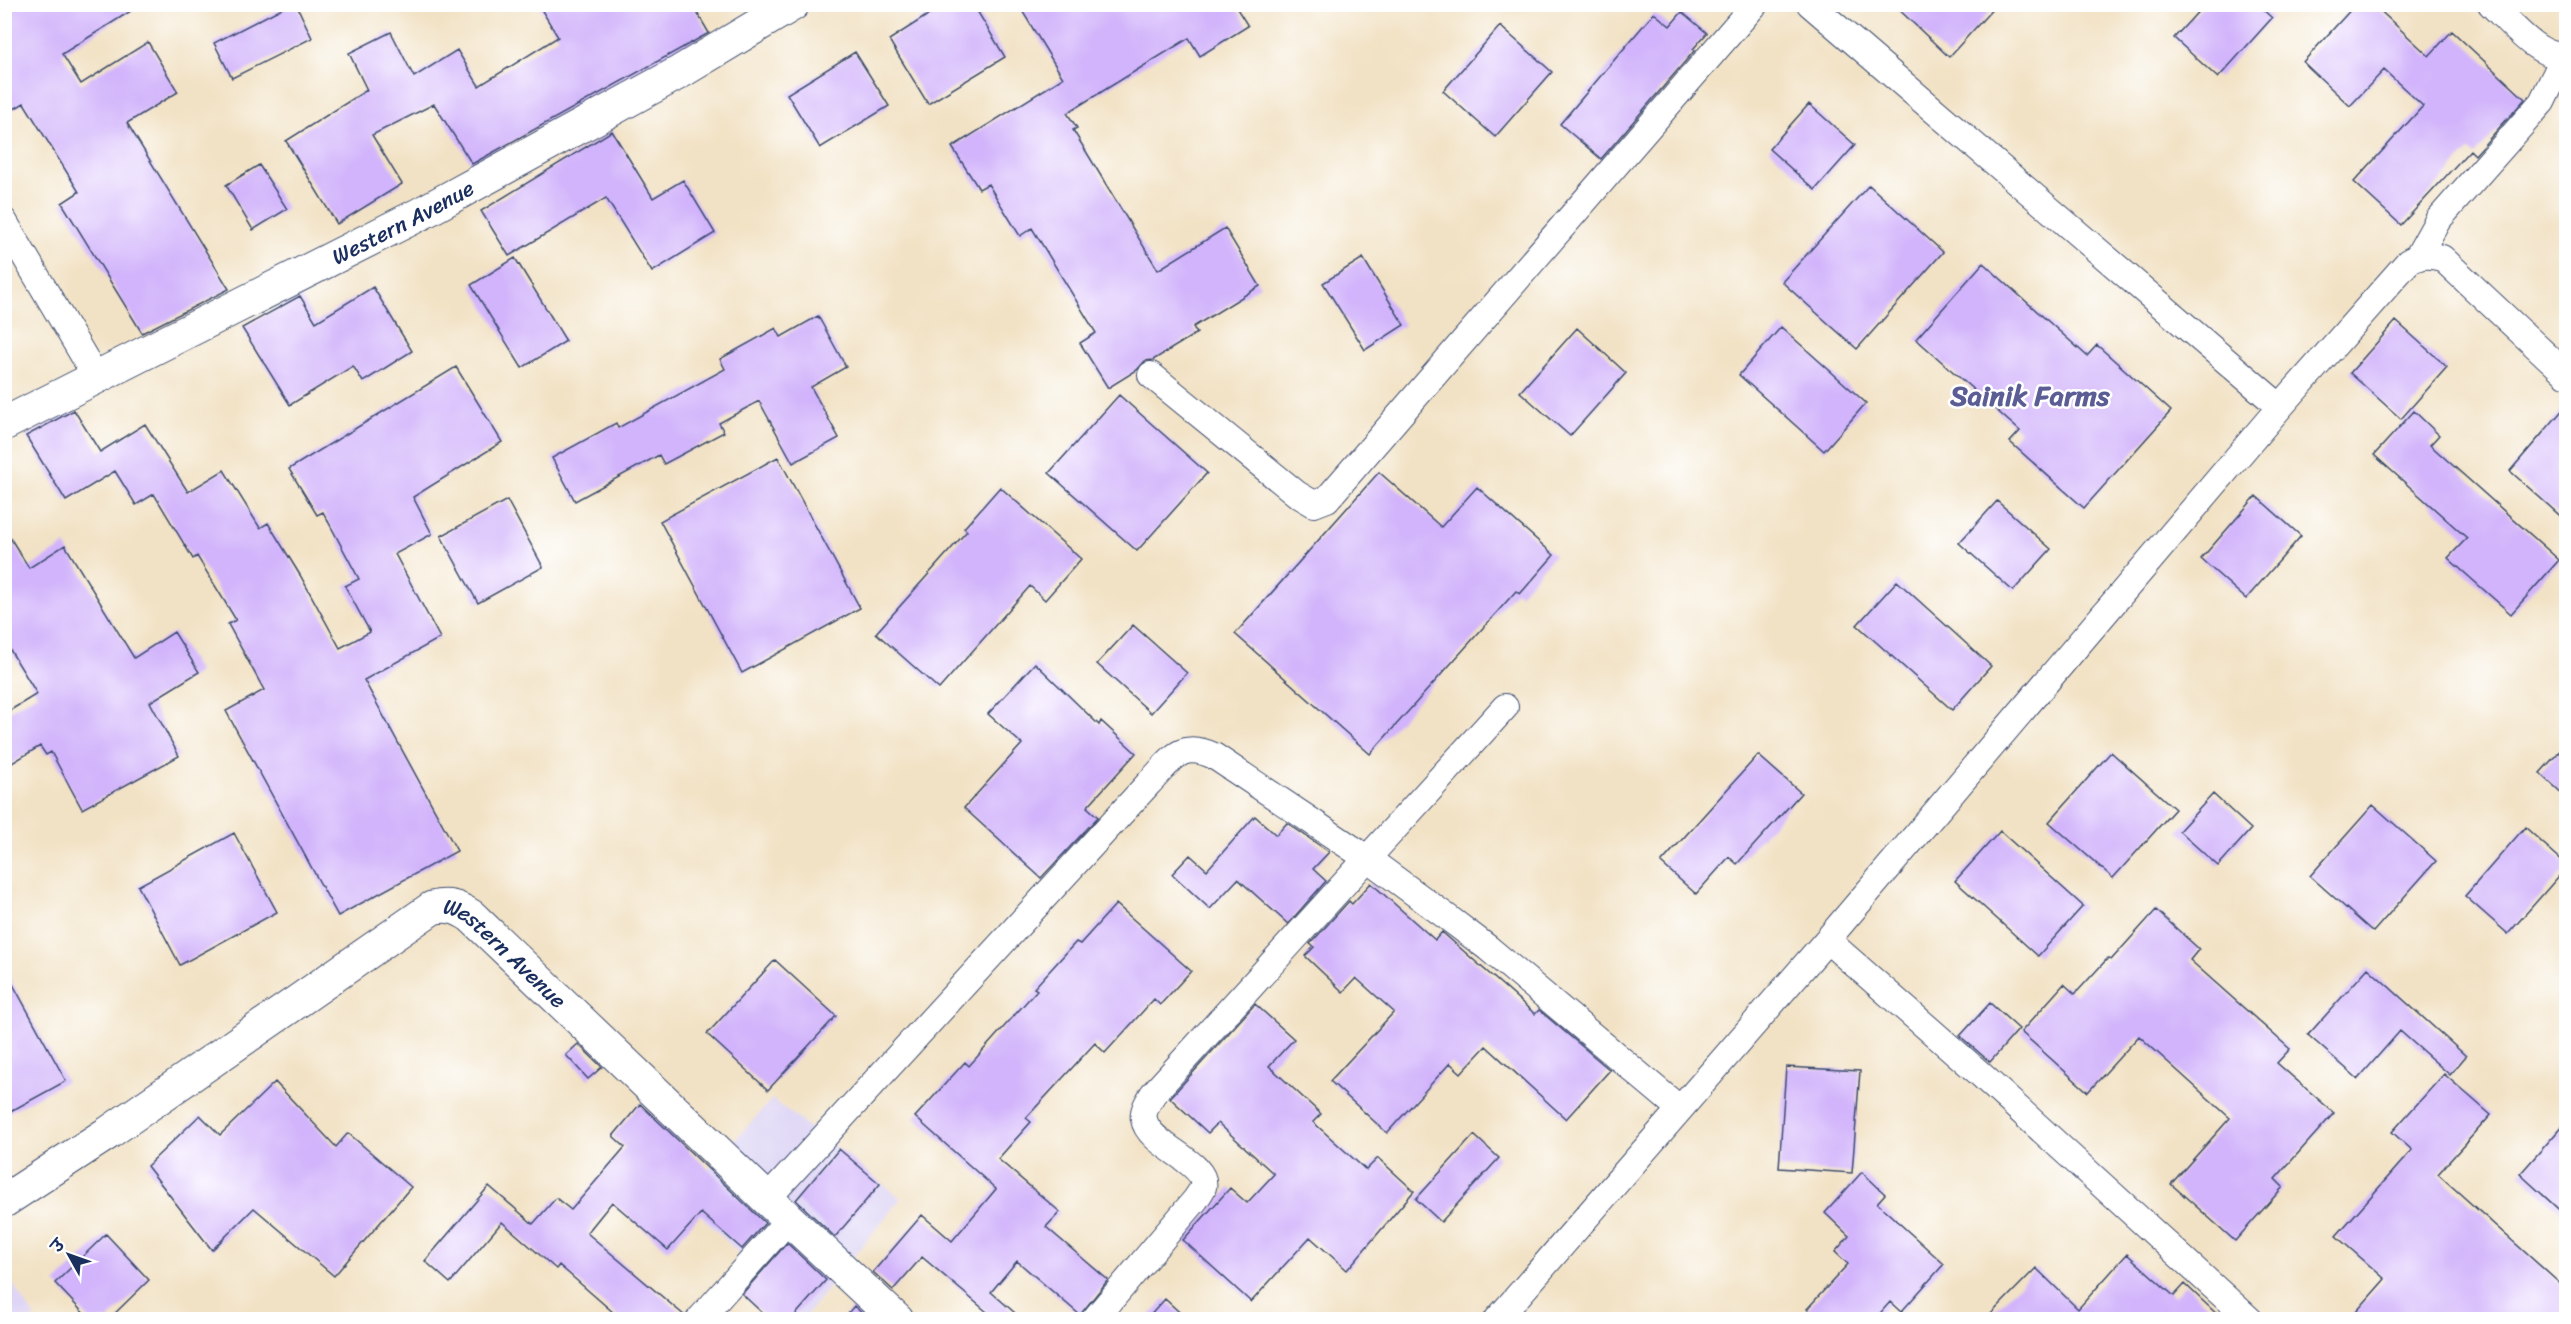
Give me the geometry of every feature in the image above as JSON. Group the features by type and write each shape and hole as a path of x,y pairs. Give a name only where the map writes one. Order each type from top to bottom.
{"street":[{"name":"Western Avenue","path":"4,424 420,214 680,72 793,4"},
{"path":"1151,375 1297,494 1314,504 1327,499 1755,4"},
{"path":"1810,4 2280,407"},
{"path":"2491,4 2538,48 2551,56 2566,55"},
{"path":"2418,256 2438,220 2542,102 2566,55"},
{"path":"4,221 96,377"},
{"path":"1497,1320 1827,940 2280,407 2408,262 2418,256 2430,254 2442,258 2566,374"},
{"path":"1094,1320 1196,1199 1203,1186 1201,1175 1193,1166 1155,1138 1148,1129 1144,1119 1145,1108 1153,1094 1504,707"},
{"path":"699,1320 778,1209 1149,783 1176,756 1187,749 1199,749 1214,756 1368,858 1488,948 1680,1109"},
{"name":"Western Avenue","path":"4,1201 127,1121 432,909 447,905 459,908 471,916 897,1320"},
{"path":"1827,940 1978,1072 2250,1320"}],"shaded area":[{"path":"772,1099 901,1198 804,1318 683,1198"},
{"path":"5,1272 36,1319 5,1319"}],"building":[{"path":"4,4 142,4 62,54 81,84 148,42 178,92 127,123 229,289 142,333 62,203 79,192 24,103 4,115"},
{"path":"290,4 296,4 312,38 232,78 214,43"},
{"path":"538,4 692,4 709,33 472,164 434,104 372,135 402,184 337,224 286,141 367,90 349,53 391,32 414,77 457,50 479,86 558,37"},
{"path":"945,4 973,4 1005,57 928,104 889,40"},
{"path":"1018,4 1234,4 1248,26 1200,56 1189,38 1067,113 1077,128 1073,130 1158,270 1225,228 1260,286 1193,327 1197,333 1153,360 1145,361 1137,370 1108,388 1080,343 1096,333 1032,228 1020,236 988,184 979,189 952,147 1063,78"},
{"path":"1893,4 1997,4 1949,57"},
{"path":"2205,4 2257,4 2272,18 2218,78 2174,38"},
{"path":"2356,4 2373,4 2429,56 2452,31 2525,99 2475,155 2470,150 2401,225 2354,182 2423,106 2384,70 2350,106 2303,62"},
{"path":"1682,12 1707,33 1601,159 1560,124 1654,13 1670,26"},
{"path":"1500,26 1552,72 1495,137 1443,91"},
{"path":"855,52 889,106 820,148 787,94"},
{"path":"1809,104 1855,145 1815,190 1769,149"},
{"path":"612,131 653,198 683,180 715,233 652,272 606,198 509,256 481,211"},
{"path":"259,165 287,209 253,230 226,185"},
{"path":"1869,185 1943,252 1857,349 1782,282"},
{"path":"515,258 566,341 522,368 471,285"},
{"path":"1363,258 1404,325 1365,350 1323,283"},
{"path":"1983,263 2087,356 2097,345 2171,411 2084,508 2010,442 2020,431 1916,339"},
{"path":"373,287 412,351 363,382 353,366 290,405 242,328 300,296 316,322"},
{"path":"818,316 846,367 811,387 839,438 793,463 759,401 719,423 724,432 664,464 659,455 575,501 552,458 616,423 618,428 725,369 720,359 776,328 781,337"},
{"path":"2396,321 2447,367 2401,419 2350,373"},
{"path":"1781,327 1866,403 1824,451 1739,375"},
{"path":"1577,328 1626,373 1570,436 1520,392"},
{"path":"456,367 502,442 413,497 432,534 395,554 440,638 364,680 457,851 338,916 226,711 264,690 228,624 236,620 197,556 193,559 154,494 136,505 115,471 66,501 26,436 74,410 100,452 145,424 188,492 224,470 260,528 268,523 340,648 370,632 345,586 359,579 323,512 317,515 289,469"},
{"path":"1119,395 1207,473 1137,551 1049,473"},
{"path":"2566,406 2566,521 2510,471"},
{"path":"2414,411 2439,435 2430,445 2559,560 2511,614 2448,558 2467,538 2374,455"},
{"path":"778,457 860,608 742,673 660,521"},
{"path":"1379,472 1441,527 1477,487 1554,555 1520,594 1516,591 1370,754 1235,634"},
{"path":"1000,487 1081,559 1045,600 1030,586 939,689 876,633 967,531 964,528"},
{"path":"2256,496 2301,536 2246,599 2201,559"},
{"path":"507,500 543,567 478,603 441,536"},
{"path":"1997,501 2051,549 2013,591 1959,543"},
{"path":"4,528 29,568 65,545 134,658 174,632 199,672 150,702 179,756 82,809 51,752 46,755 40,746 4,768 4,714 37,694 4,640"},
{"path":"1897,581 1991,666 1952,710 1857,625"},
{"path":"1133,625 1187,673 1151,713 1097,664"},
{"path":"1035,663 1099,725 1101,721 1136,753 1087,807 1098,817 1041,878 964,808 1022,744 988,714"},
{"path":"2566,744 2566,797 2540,773"},
{"path":"2111,752 2175,809 2113,878 2049,822"},
{"path":"1758,755 1801,793 1737,864 1729,857 1696,894 1661,863"},
{"path":"2213,794 2251,829 2218,866 2179,831"},
{"path":"2373,805 2436,861 2373,932 2310,876"},
{"path":"1255,816 1276,835 1287,823 1329,852 1313,869 1326,881 1288,924 1238,879 1210,909 1172,874 1190,855 1207,870"},
{"path":"2525,827 2566,864 2566,868 2508,934 2465,896"},
{"path":"2000,831 2083,906 2038,956 1955,881"},
{"path":"234,833 277,912 180,965 138,886"},
{"path":"1371,883 1435,940 1442,932 1535,1014 1539,1010 1610,1070 1566,1119 1486,1046 1461,1073 1450,1063 1387,1133 1330,1081 1394,1012 1356,978 1343,992 1305,956 1314,947 1310,944 1349,901 1352,904"},
{"path":"1116,904 1191,971 1160,1005 1154,999 1105,1053 1095,1043 1026,1118 1031,1122 998,1159 1060,1212 1046,1227 1108,1280 1080,1315 1017,1261 991,1292 1023,1320 980,1320 987,1312 922,1257 893,1290 873,1272 922,1215 952,1241 996,1189 915,1117 965,1062 969,1066 1037,990 1034,988 1076,942 1080,944"},
{"path":"2156,910 2199,949 2190,960 2290,1049 2277,1063 2334,1113 2275,1179 2283,1187 2235,1241 2171,1184 2230,1118 2139,1036 2088,1092 2021,1032 2064,984 2075,994 2108,958 2111,960"},
{"path":"775,960 836,1016 768,1090 707,1034"},
{"path":"4,968 66,1081 4,1115"},
{"path":"2368,968 2466,1056 2450,1075 2400,1031 2358,1079 2308,1035"},
{"path":"1990,1003 2019,1029 1990,1062 1960,1036"},
{"path":"1255,1004 1294,1039 1269,1066 1321,1114 1313,1122 1366,1170 1378,1158 1414,1191 1347,1270 1310,1237 1251,1302 1183,1240 1230,1188 1247,1203 1274,1174 1218,1123 1208,1133 1170,1098"},
{"path":"578,1044 602,1067 588,1079 566,1055"},
{"path":"1786,1067 1860,1071 1852,1173 1779,1168"},
{"path":"2444,1074 2491,1115 2438,1174 2566,1289 2566,1320 2349,1320 2385,1279 2336,1236 2412,1150 2392,1132"},
{"path":"275,1082 336,1147 348,1133 411,1187 334,1276 254,1208 212,1250 147,1166 200,1115 220,1135"},
{"path":"640,1104 765,1223 742,1249 701,1213 668,1250 612,1202 587,1233 685,1316 684,1320 622,1320 559,1265 556,1269 502,1222 450,1283 425,1261 489,1186 533,1224 556,1198 571,1210 625,1147 613,1136"},
{"path":"2566,1122 2566,1216 2520,1174"},
{"path":"1474,1135 1499,1158 1441,1222 1416,1199"},
{"path":"839,1149 880,1184 835,1237 796,1200"},
{"path":"1862,1172 1885,1194 1877,1203 1944,1264 1901,1312 1890,1302 1874,1320 1818,1320 1807,1309 1848,1264 1835,1252 1849,1236 1825,1213"},
{"path":"106,1234 149,1280 108,1320 90,1320 55,1283"},
{"path":"787,1243 826,1280 791,1320 770,1320 742,1294"},
{"path":"2127,1254 2174,1296 2185,1284 2223,1320 1985,1320 2036,1268 2078,1309"},
{"path":"1165,1299 1188,1320 1146,1320"},
{"path":"854,1306 868,1319 868,1320 842,1320"}],"district":[{"name":"Sainik Farms","path":"2030,395"}]}
